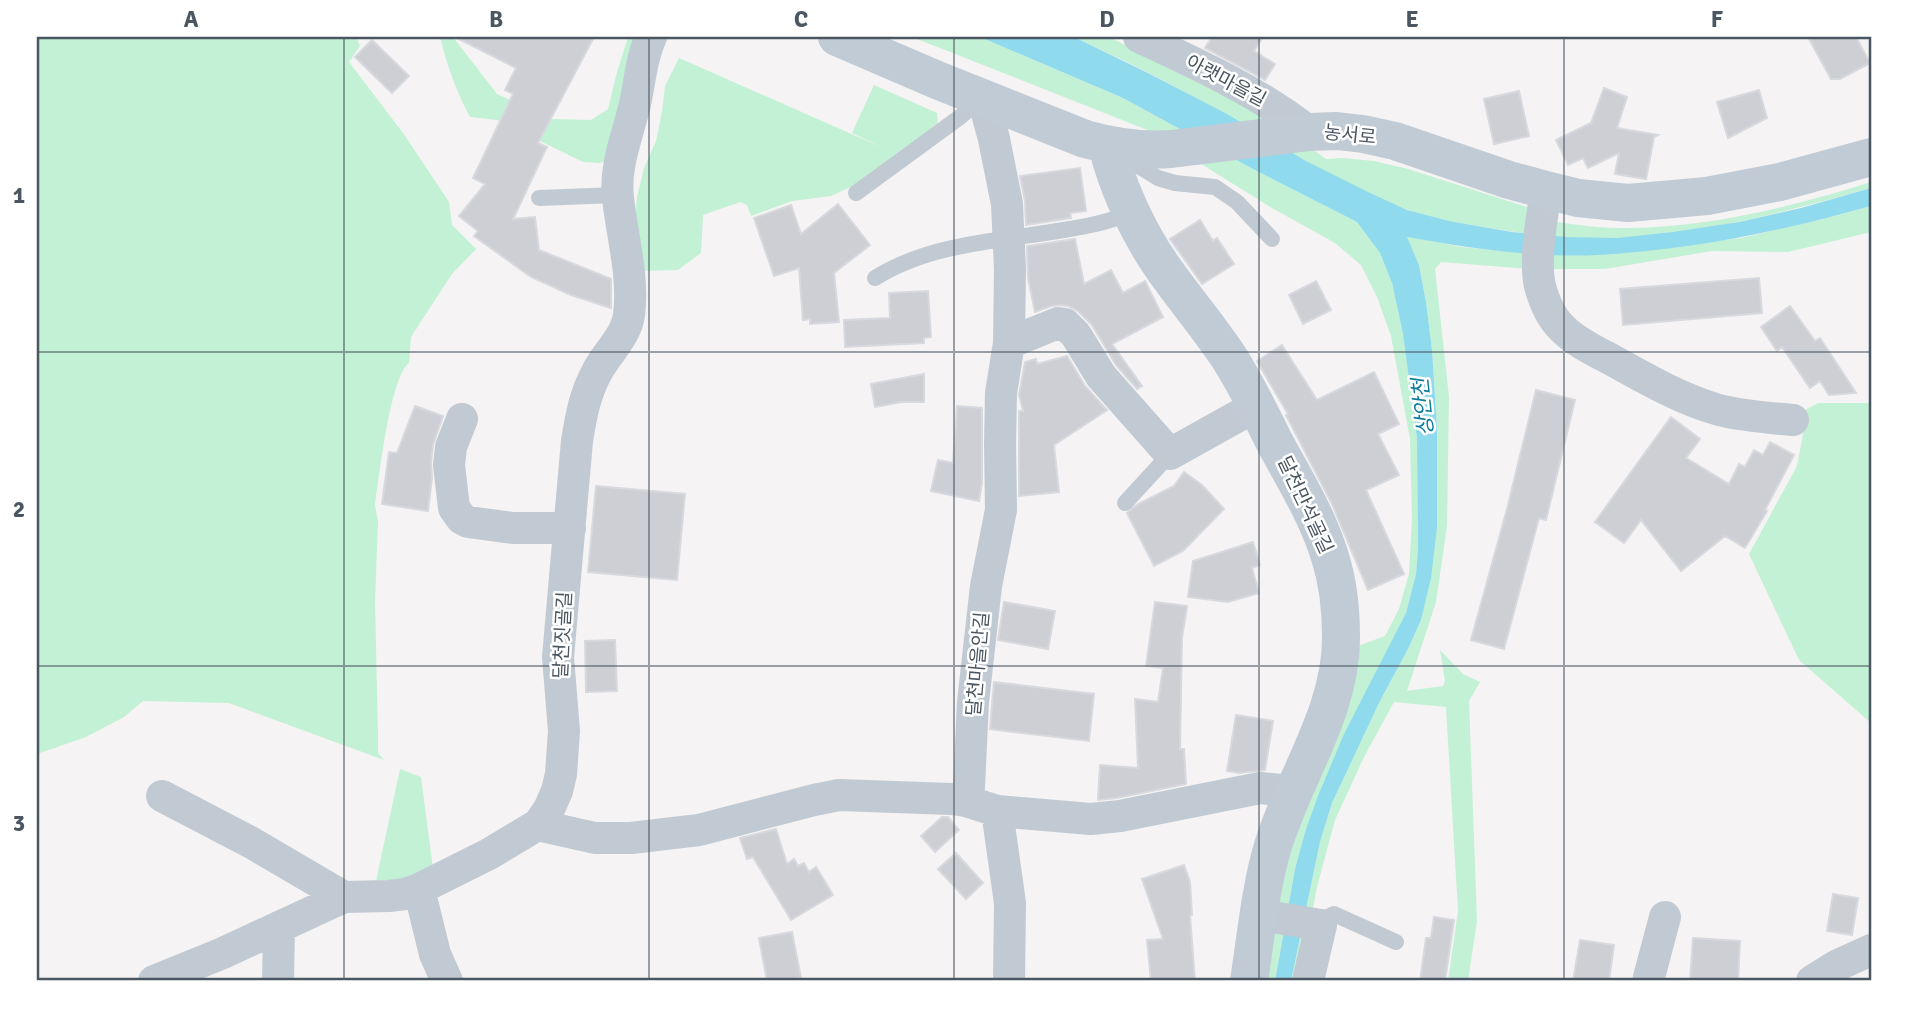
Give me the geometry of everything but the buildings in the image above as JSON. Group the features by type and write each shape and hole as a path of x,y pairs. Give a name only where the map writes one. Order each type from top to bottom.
{"street":[{"name":"달천짓골길","path":"154,981 344,897 389,896 419,889 501,848 539,824 549,809 557,791 564,752 558,657 576,441 582,410 598,369 623,332 629,317 629,277 617,195 624,147 640,73 651,37"},
{"name":"농서로","path":"837,37 982,98 1085,139 1107,145 1152,150 1302,133 1337,131 1363,134 1395,141 1544,203 1578,198 1628,203 1707,196 1780,182 1871,157"},
{"name":"아랫마을길","path":"1139,37 1267,102 1289,116 1302,133"},
{"name":"달천마을안길","path":"965,801 970,773 973,702 986,586 1001,510 1002,393 1009,343 1007,204 994,139 982,98"},
{"name":"달천만석골길","path":"1107,145 1132,212 1160,264 1230,360 1315,520 1330,558 1339,603 1341,638 1338,675 1318,735 1293,791 1273,846 1266,916 1248,981"},
{"path":"1544,203 1538,269 1540,285 1553,317 1562,328 1591,349 1654,383 1695,401 1719,410 1793,420"},
{"path":"1009,343 1058,323 1065,324 1076,335 1101,376 1170,454 1256,405"},
{"path":"462,419 451,447 449,465 454,508 462,519 513,528 570,528"},
{"path":"539,824 596,838 631,838 699,830 839,795 951,799 997,811 1091,819 1119,816 1260,788 1293,791"},
{"path":"162,796 252,843 344,897"},
{"path":"997,811 1010,903 1009,981"},
{"path":"419,889 435,954 447,981"},
{"path":"1266,916 1321,925 1308,981"},
{"path":"1648,981 1665,917"},
{"path":"278,981 279,927"},
{"path":"1812,981 1836,966 1871,950"}],"lane":[{"path":"856,193 982,98"},
{"path":"1107,145 1158,178 1175,183 1215,187 1237,202 1272,239"},
{"path":"539,198 617,195"},
{"path":"876,278 892,268 958,246 1095,225 1132,212"},
{"path":"1125,503 1170,454"},
{"path":"1321,925 1326,918 1334,914 1396,942"}],"green space":[{"path":"37,37 356,37 360,46 349,62 403,133 449,202 452,225 476,249 452,274 411,337 409,363 396,387 386,429 375,505 378,522 375,602 378,753 384,760 229,703 143,701 124,717 86,737 37,754"},
{"path":"440,37 453,37 497,94 552,119 591,120 608,109 628,37 643,37 611,159 600,163 583,162 497,120 470,117 452,78"},
{"path":"912,37 980,37 1123,98 1357,222 1380,253 1392,283 1403,334 1417,438 1416,574 1406,613 1305,832 1295,869 1275,981 1265,981 1284,868 1358,646 1385,636 1399,609 1409,574 1412,517 1410,439 1391,336 1377,297 1361,265 1335,243 1272,208 1145,129"},
{"path":"1074,37 1109,37 1259,111 1326,159 1374,161 1408,169 1530,208 1534,219 1608,228 1683,225 1779,208 1871,182 1871,188 1745,220 1649,236 1567,238 1456,222 1408,210 1356,187 1161,79"},
{"path":"679,58 883,148 852,133 874,85 937,113 938,123 853,186 831,196 792,201 751,216 747,205 740,202 703,215 701,253 678,270 637,271 634,234 637,197 644,168 656,141 665,86"},
{"path":"1871,206 1871,232 1788,252 1712,251 1605,269 1528,269 1441,262 1435,269 1449,397 1447,526 1436,602 1407,691 1443,686 1445,681 1440,650 1463,674 1480,682 1469,701 1477,921 1468,981 1448,981 1458,911 1446,707 1394,702 1364,757 1335,820 1317,887 1299,981 1291,981 1320,842 1332,803 1421,620 1437,528 1437,428 1432,350 1419,265 1406,236 1462,247 1524,253 1596,255 1741,238"},
{"path":"1818,403 1871,403 1871,723 1799,660 1749,554 1797,466 1803,434 1802,412"},
{"path":"400,769 421,777 433,869 403,880 376,881"}],"water":[{"name":"상안천","path":"980,37 1074,37 1227,114 1306,161 1407,210 1449,221 1512,232 1617,238 1673,232 1739,222 1871,188 1871,206 1770,231 1667,249 1574,256 1526,254 1407,237 1419,265 1432,350 1437,428 1437,528 1431,578 1421,620 1332,803 1320,842 1291,981 1275,981 1295,869 1305,832 1344,734 1406,613 1416,574 1417,438 1403,334 1392,283 1380,253 1357,222 1123,98"}]}
